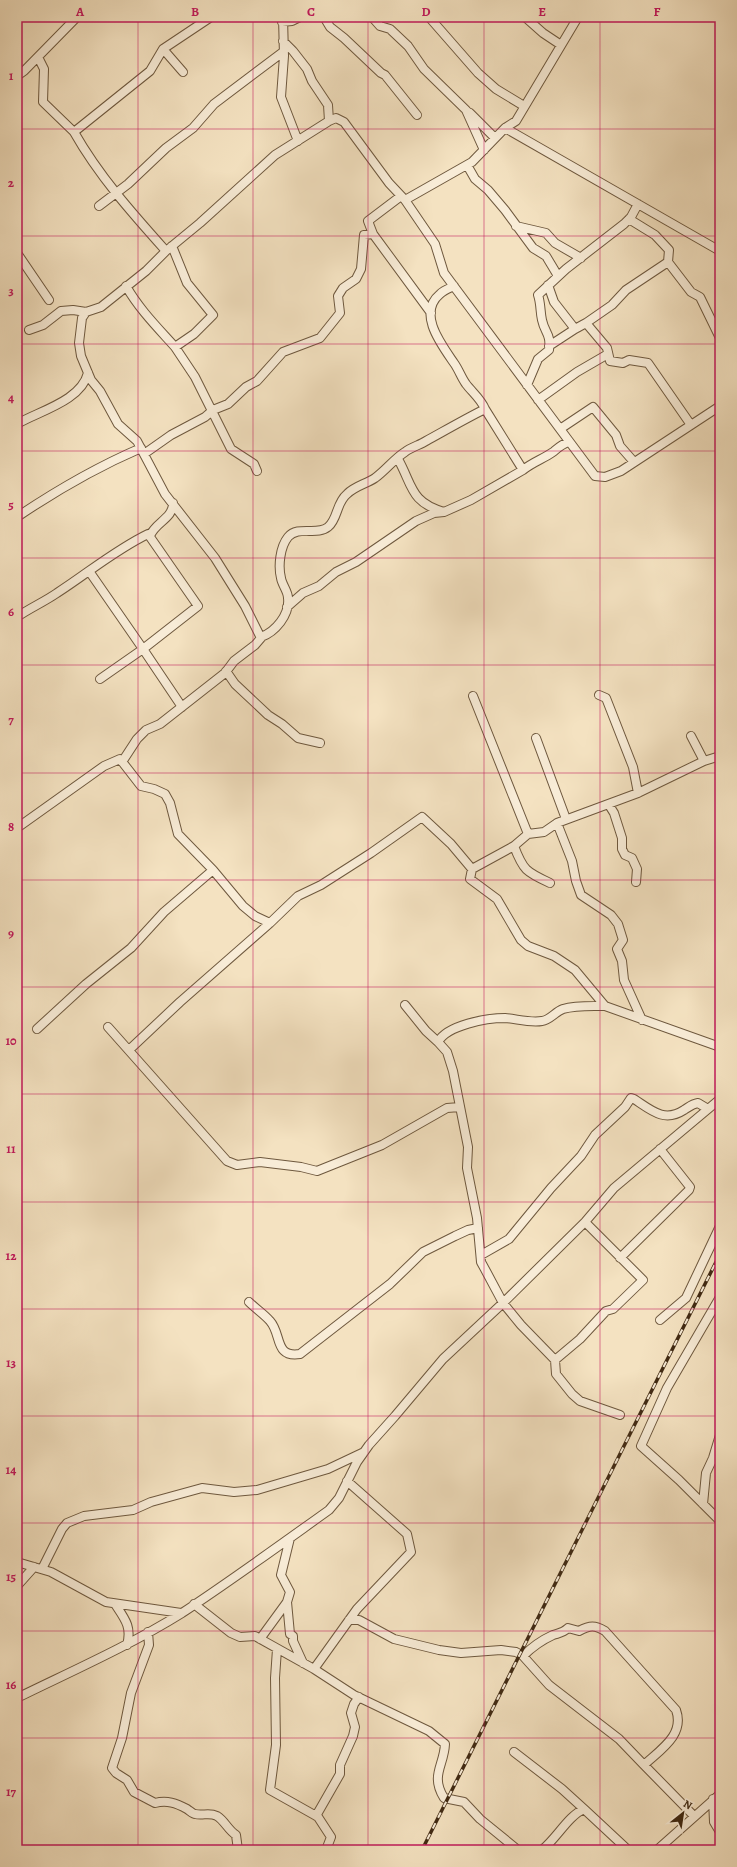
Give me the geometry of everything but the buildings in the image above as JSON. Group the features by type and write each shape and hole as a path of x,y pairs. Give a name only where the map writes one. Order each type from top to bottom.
{"street":[{"path":"18,73 38,57 77,17"},
{"path":"74,132 150,71 163,49 211,17"},
{"path":"298,141 281,97 283,52 282,20 292,21 300,17"},
{"path":"324,17 330,28 344,38 381,73 386,75 417,115"},
{"path":"372,17 380,26 390,29 408,46 424,69 495,138"},
{"path":"429,17 478,73 496,88 524,106"},
{"path":"525,17 543,33 561,45"},
{"path":"431,313 373,234 368,220 403,198 467,165 505,128 516,121 578,17"},
{"path":"283,42 293,51 307,69 312,81 328,105 329,121"},
{"path":"163,49 183,72"},
{"path":"99,206 155,160 166,148 193,128 214,104 283,52"},
{"path":"38,57 44,68 43,102 74,132 90,160 115,194 169,249 188,283 213,315 194,334 175,347"},
{"path":"466,110 484,150"},
{"path":"29,330 43,325 61,311 73,310 86,312 101,307 155,263 275,155 336,118 344,122 403,198 434,244 444,273 595,476 605,477 621,471 720,406"},
{"path":"505,128 720,251"},
{"path":"467,165 475,179 488,190 533,248 546,256 558,276"},
{"path":"527,385 538,359 549,350 550,346 550,340 542,320 541,305 538,295 558,276 629,219 638,204"},
{"path":"629,219 655,235 669,250 668,262 691,292 700,297 720,338"},
{"path":"516,226 546,233 555,243 581,258"},
{"path":"19,513 110,461 142,451 205,417 213,410 228,404 246,387 257,381 283,352 320,338 340,313 338,296 343,288 356,279 361,269 364,235 373,234"},
{"path":"17,253 49,300"},
{"path":"550,346 612,305 626,290 668,262"},
{"path":"548,285 554,302 575,329"},
{"path":"126,286 138,306 152,319 175,347 195,377 213,410 231,449 254,464 257,470"},
{"path":"454,286 440,294 431,308 433,326 439,340 457,367 460,376 482,403 523,470"},
{"path":"86,312 82,318 79,343 81,356 88,373 100,391 118,424 137,441 166,494 215,558 245,606 261,637"},
{"path":"586,323 607,348 610,361 623,363 630,360 648,363 691,425"},
{"path":"538,400 582,369 608,354"},
{"path":"17,424 38,412 61,403 86,382 88,373"},
{"path":"560,429 593,407 616,435 620,446 634,462"},
{"path":"287,607 288,597 279,569 282,549 288,537 296,532 309,530 320,531 328,528 344,496 351,490 371,481 398,459 404,452 485,409"},
{"path":"122,762 137,739 182,707 226,671 234,661 255,645 261,637 269,634 276,627 287,607 303,593 319,586 336,572 356,562 416,521 434,513 444,512 466,503 554,451 561,444 569,442"},
{"path":"398,459 408,475 416,496 423,504 444,512"},
{"path":"150,536 152,528 170,515 173,509 173,503"},
{"path":"18,614 58,593 129,543 148,534 198,606 143,649 100,679"},
{"path":"89,570 182,707"},
{"path":"226,671 236,684 268,715 282,724 298,738 320,744"},
{"path":"599,695 606,698 634,767 638,793"},
{"path":"473,696 528,834"},
{"path":"691,736 704,761"},
{"path":"536,738 566,819"},
{"path":"605,1006 575,970 554,956 528,946 521,940 497,899 470,879 472,869 514,846 528,834 544,832 566,819 638,793 704,761 720,756"},
{"path":"17,828 104,766 120,759 141,786 154,789 165,794 170,803 178,834 243,906 254,916 270,923"},
{"path":"608,805 614,813 622,838 622,849 625,855 632,858 637,869 636,882"},
{"path":"129,1050 298,896 321,885 371,853 422,817 451,844 472,869"},
{"path":"557,823 572,861 576,881 581,895 611,915 618,924 623,940 617,949 622,961 624,980 642,1020"},
{"path":"514,846 521,865 531,874 550,883"},
{"path":"37,1029 86,984 131,948 164,912 212,870"},
{"path":"405,1005 426,1031 447,1052 453,1071 468,1148 467,1168 478,1228 482,1262 504,1303 521,1325 555,1360 556,1374 572,1394 580,1401 620,1415"},
{"path":"438,1042 441,1036 451,1030 485,1019 506,1018 540,1022 547,1020 562,1009 605,1006 720,1047"},
{"path":"108,1027 227,1161 237,1165 260,1162 302,1167 317,1171 382,1145 447,1108 460,1107"},
{"path":"481,1255 509,1239 528,1214 581,1156 595,1135 625,1107 631,1098 658,1114 670,1116 684,1110 692,1104 698,1103 708,1108"},
{"path":"17,1698 127,1645 181,1613 328,1510 339,1498 364,1451 443,1359 504,1303 585,1222 614,1188 720,1099"},
{"path":"620,1258 689,1190 690,1187 660,1149"},
{"path":"555,1360 580,1339 606,1311 613,1309 643,1280 641,1275 620,1258 585,1222"},
{"path":"660,1320 686,1298 720,1226"},
{"path":"249,1302 270,1320 274,1326 280,1346 285,1352 293,1355 300,1354 390,1284 423,1252 455,1236 478,1228"},
{"path":"720,1297 667,1388 641,1446 720,1521"},
{"path":"703,1504 706,1473 713,1458 720,1435"},
{"path":"17,1586 38,1568 62,1529 67,1523 76,1518 133,1510 151,1502 202,1488 234,1492 257,1490 328,1469 364,1451"},
{"path":"314,1669 349,1620 382,1581 411,1552 407,1534 347,1481"},
{"path":"260,1639 287,1602 290,1592 281,1576 285,1551 290,1538"},
{"path":"17,1562 38,1568 66,1579 96,1598 116,1604 181,1613"},
{"path":"287,1602 290,1634 293,1636 293,1641 303,1663"},
{"path":"116,1604 130,1634 127,1645"},
{"path":"194,1604 231,1633 240,1637 255,1636 314,1669 328,1680 359,1697 429,1731 445,1744 437,1780 439,1790 444,1798 464,1802 480,1819 518,1850"},
{"path":"349,1620 359,1620 394,1640 439,1650 461,1653 501,1650 516,1652 523,1656 549,1685 618,1739 694,1816"},
{"path":"523,1656 537,1643 562,1633 568,1628 579,1631 588,1626 596,1626 605,1631 660,1691 676,1710 678,1716 678,1726 675,1734 644,1765"},
{"path":"148,1632 149,1645 131,1693 122,1738 112,1768 116,1773 127,1780 134,1792 155,1803 165,1801 178,1804 196,1815 207,1813 217,1816 226,1824 229,1831 236,1835 238,1850"},
{"path":"277,1649 275,1678 276,1745 270,1790 316,1816 322,1821 331,1837 326,1850"},
{"path":"316,1816 340,1774 340,1765 348,1751 355,1727 351,1713 354,1704 359,1697"},
{"path":"514,1752 562,1789 628,1850"},
{"path":"657,1850 720,1794"},
{"path":"713,1799 714,1822 720,1832"},
{"path":"542,1850 556,1838 573,1814 584,1809"}],"railway":[{"path":"422,1850 720,1254"}]}
